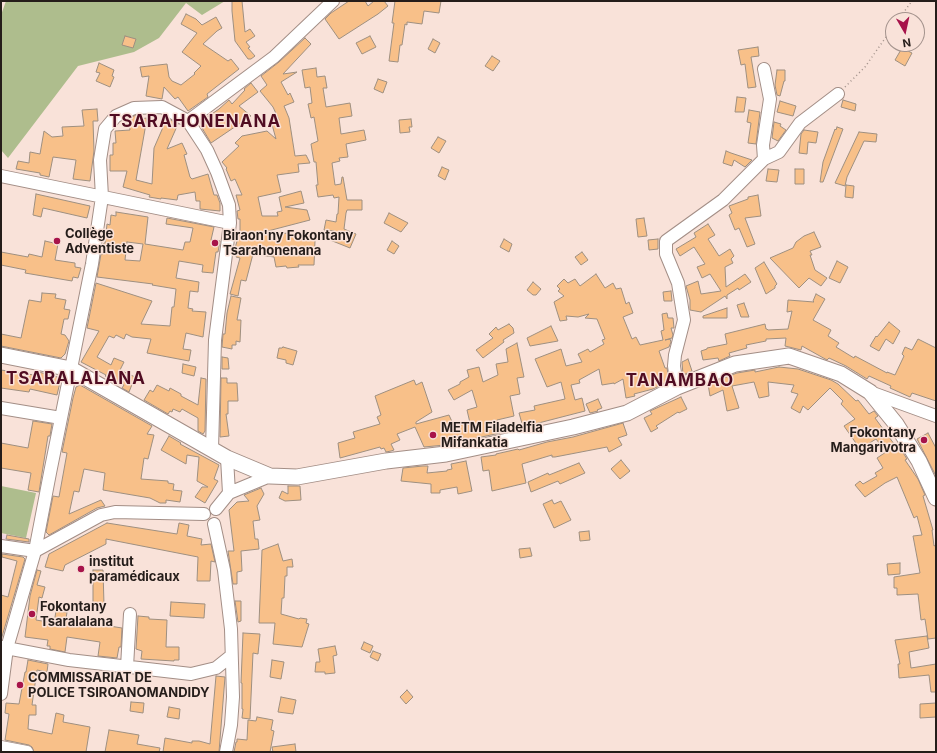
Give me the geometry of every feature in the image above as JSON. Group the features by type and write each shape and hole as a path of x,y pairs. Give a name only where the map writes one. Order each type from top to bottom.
{"main road":[{"path":"1,355 71,369 227,458 270,476 297,477 386,461 446,454 573,427 627,413 677,387 736,364 789,356 841,374 870,392 896,424 912,448 936,498"}],"street":[{"path":"188,121 274,57 333,1"},
{"path":"764,69 770,99 763,145 764,159"},
{"path":"677,387 674,366 675,355 684,320 678,283 666,254 666,241 723,200 764,159 779,152 800,123 838,94"},
{"path":"1,694 4,647 35,551 92,264 102,197 100,160 105,129 116,116 134,108 162,107 188,121 206,150 217,172 229,205 230,223 215,340 212,449"},
{"path":"1,176 230,223"},
{"path":"870,392 936,416"},
{"path":"1,408 61,418"},
{"path":"227,458 229,493"},
{"path":"216,509 229,493 270,476"},
{"path":"212,508 216,509 220,514 219,520 214,524 208,524 204,520 206,510 212,508"},
{"path":"1,546 35,551 101,515 115,512 204,514"},
{"path":"214,524 225,577 231,629 231,725 226,752"},
{"path":"127,667 130,614"},
{"path":"4,647 69,660 191,674 216,668 231,656"},
{"path":"1,748 4,752"},
{"path":"1,748 27,752"}],"path":[{"path":"904,12 912,1"},
{"path":"838,94 865,67 885,39"}],"shaded area":[{"path":"1,534 35,540 32,553 1,548"}],"green space":[{"path":"6,1 225,1 202,15 186,3 159,38 134,52 78,66 8,158 1,150 1,15"},
{"path":"1,486 36,493 26,538 1,533"}],"building":[{"path":"232,1 242,1 245,32 250,29 255,36 246,42 250,47 248,48 255,56 251,59 248,59 235,41"},
{"path":"349,1 365,1 368,6 374,1 384,1 388,6 339,39 325,19"},
{"path":"395,1 441,1 439,13 424,11 422,24 407,22 407,25 405,24 398,62 389,61"},
{"path":"186,14 196,19 202,25 216,17 222,28 203,44 228,61 231,59 239,69 207,94 208,97 188,111 178,97 175,99 164,87 162,99 146,96 149,76 142,77 140,67 167,64 169,77 172,81 181,85 195,74 194,73 201,66 182,52 197,33 181,24"},
{"path":"125,36 136,39 133,48 122,45"},
{"path":"370,36 376,47 362,54 356,43"},
{"path":"305,38 311,44 283,74 297,72 281,82 288,95 290,93 294,102 284,106 289,118 295,156 306,155 310,163 298,164 299,172 277,175 281,192 258,197 262,216 278,216 277,212 282,211 279,197 301,191 304,203 285,207 307,210 310,220 264,232 314,235 314,265 298,265 299,267 287,268 286,266 276,267 274,257 253,254 246,281 241,280 238,296 230,294 240,258 236,257 238,249 235,248 240,231 240,219 238,219 237,211 240,210 236,195 242,195 235,179 231,181 226,169 227,168 222,162 239,146 235,143 242,136 267,131 276,139 271,121 279,120 273,107 260,91 267,85 261,76"},
{"path":"433,39 440,43 435,53 428,49"},
{"path":"758,47 759,56 751,57 756,87 748,88 745,64 741,65 738,50"},
{"path":"900,52 912,53 905,66 895,60"},
{"path":"492,56 500,61 493,71 485,66"},
{"path":"99,63 114,70 112,76 114,77 110,87 96,81 100,73 96,72"},
{"path":"316,68 317,77 325,76 327,88 323,88 326,107 350,103 352,116 339,118 341,134 364,130 366,140 346,144 348,157 339,158 340,161 332,163 335,185 341,184 343,177 347,200 362,200 362,210 347,210 346,213 344,229 356,234 350,248 330,240 334,231 324,230 326,220 336,222 339,197 334,198 333,195 318,197 316,185 318,185 316,162 314,162 311,144 318,141 314,117 311,118 308,104 312,103 310,87 305,88 302,70"},
{"path":"777,70 785,70 785,81 780,96 777,95 775,85"},
{"path":"378,79 387,82 383,93 374,89"},
{"path":"251,83 258,92 239,106 251,116 211,143 200,122 229,100 232,104"},
{"path":"737,97 746,98 744,112 735,112"},
{"path":"843,100 856,104 855,111 841,107"},
{"path":"780,101 796,106 793,116 777,112"},
{"path":"97,109 98,121 93,121 94,151 90,181 73,179 76,160 53,157 49,177 40,175 40,173 16,169 18,161 29,163 30,152 40,154 44,131 52,137 63,136 62,127 84,126 82,110"},
{"path":"749,110 760,112 756,144 748,143 751,123 747,122"},
{"path":"139,115 139,119 147,118 136,180 152,184 154,148 167,118 178,124 167,149 182,143 187,154 184,155 190,177 192,179 208,174 214,195 217,195 220,203 220,211 200,209 200,201 196,201 195,192 178,195 177,200 161,199 149,197 150,195 123,187 127,171 110,171 110,155 113,155 113,143 116,143 115,131 130,130 128,119"},
{"path":"411,119 412,127 409,127 410,132 400,133 399,120"},
{"path":"774,122 781,124 780,126 786,130 778,141 772,138"},
{"path":"837,127 843,129 823,182 820,182 823,162"},
{"path":"804,130 818,132 816,143 808,142 807,154 799,153 801,134"},
{"path":"859,132 877,134 876,142 864,141 847,177 845,186 835,183"},
{"path":"438,137 446,141 439,153 431,148"},
{"path":"726,151 752,160 745,167 734,160 732,166 723,163"},
{"path":"442,167 449,170 445,180 438,176"},
{"path":"768,169 779,170 777,182 766,181"},
{"path":"795,169 804,169 804,184 795,184"},
{"path":"846,185 854,186 853,198 845,197"},
{"path":"36,194 90,206 87,218 43,208 41,217 33,215"},
{"path":"758,195 761,216 745,218 755,244 747,247 739,228 735,230 729,215 732,213 729,206 748,199 748,197"},
{"path":"116,212 148,217 145,244 183,250 185,242 190,242 193,228 166,224 167,218 214,227 211,240 220,241 218,252 216,252 213,273 202,272 203,265 179,261 176,278 199,282 198,292 190,291 188,308 193,309 192,311 206,312 203,337 186,333 183,349 191,350 189,361 147,353 151,339 132,337 126,334 124,339 116,335 114,338 109,336 97,357 111,365 114,358 124,362 120,370 135,377 129,392 122,388 124,385 81,362 99,331 87,328 96,283 152,301 141,324 170,326 176,289 152,285 153,284 97,277 101,254 103,254 103,244 105,243 107,224 110,225 111,215 116,216","holes":["127,242 143,244 140,261 125,260"]},
{"path":"389,213 408,223 401,232 384,223"},
{"path":"644,218 647,236 638,237 636,219"},
{"path":"708,224 715,235 708,239 719,256 730,249 734,256 731,259 733,263 725,267 726,287 745,274 751,282 739,290 738,288 727,295 727,299 725,296 701,312 690,310 690,300 686,286 698,281 701,294 721,291 710,274 702,278 697,267 705,264 694,247 680,256 676,249 696,237 694,233"},
{"path":"814,232 821,247 810,251 812,255 810,255 815,270 827,278 821,286 809,278 799,288 770,258 793,248 796,242 804,236"},
{"path":"504,239 512,244 509,252 500,247"},
{"path":"658,239 658,249 649,250 648,240"},
{"path":"45,241 58,244 55,260 75,263 75,267 81,268 78,278 73,277 72,281 25,273 26,270 1,265 1,252 28,257 29,254 42,257"},
{"path":"392,241 399,246 394,254 387,250"},
{"path":"582,252 588,260 581,265 575,257"},
{"path":"837,261 848,267 840,283 829,278"},
{"path":"764,262 777,284 775,288 766,294 755,268"},
{"path":"596,274 605,288 613,283 616,289 621,288 626,304 629,302 633,313 623,317 632,339 636,337 640,345 663,340 661,331 664,330 662,314 667,313 668,318 673,318 674,328 671,328 673,335 672,338 665,340 670,339 671,342 669,347 659,351 665,368 667,368 669,381 653,389 634,394 635,396 626,398 623,379 614,384 602,385 599,369 579,380 580,383 571,385 575,400 582,398 585,411 523,427 519,413 535,410 534,406 565,399 561,382 547,387 535,359 561,349 566,366 582,362 578,354 588,349 590,352 604,344 602,340 605,339 597,319 585,318 589,314 578,317 566,316 567,320 560,321 554,302 564,296 558,291 560,289 557,286 564,279 568,283 575,279 580,286"},
{"path":"533,282 541,289 536,295 533,295 527,290"},
{"path":"671,291 672,301 664,301 663,292"},
{"path":"42,293 56,294 55,298 66,300 64,309 70,310 68,319 64,319 61,334 65,335 69,341 65,354 61,358 1,346 1,334 21,338 29,300 41,302"},
{"path":"816,294 825,299 813,320 831,330 828,336 839,343 836,347 854,358 855,356 887,373 895,375 904,356 902,354 905,347 912,350 918,339 936,348 936,401 912,393 910,397 869,376 867,379 846,366 829,358 827,360 802,346 801,350 785,346 786,338 766,339 766,341 746,345 747,348 729,353 730,356 719,361 718,358 703,360 701,351 707,348 727,344 725,334 765,324 766,329 768,330 788,329 792,311 787,312 788,300 814,302 813,301"},
{"path":"231,296 241,298 237,320 241,320 240,342 236,341 236,345 232,345 232,349 222,347 223,334 225,334 227,313"},
{"path":"744,303 749,317 741,317 737,305"},
{"path":"727,308 727,318 703,318 703,316"},
{"path":"889,322 900,331 893,344 886,339 879,351 870,346 876,336 877,337"},
{"path":"509,324 513,328 514,333 503,340 504,342 483,358 476,350 493,338 489,334 496,327 498,330"},
{"path":"551,326 558,341 530,346 527,338"},
{"path":"517,343 524,377 517,378 520,394 510,396 514,416 497,420 500,433 445,445 424,447 415,427 397,434 400,440 391,444 394,450 386,452 384,448 381,449 380,447 340,458 338,443 355,438 353,432 380,424 377,417 381,415 375,396 414,380 416,385 422,382 432,412 416,422 416,424 449,415 454,426 470,423 467,410 477,407 472,390 454,400 448,390 460,384 460,382 469,377 467,370 479,367 483,382 498,375 496,364 508,362 506,349"},
{"path":"283,347 297,351 293,365 286,363 286,360 277,358 279,348"},
{"path":"222,357 228,358 229,369 222,369"},
{"path":"688,359 692,371 683,375 682,362"},
{"path":"183,364 196,367 194,376 182,373"},
{"path":"779,367 798,369 831,380 838,384 856,401 858,400 869,414 874,411 878,416 875,418 900,452 902,451 907,459 905,460 918,479 925,495 923,496 933,530 934,546 936,545 936,638 928,639 925,619 921,620 918,594 897,595 897,588 894,588 894,577 920,573 913,536 922,535 917,516 914,518 897,477 885,483 865,497 855,485 860,481 863,484 877,476 875,473 883,468 877,458 886,452 876,439 860,449 844,426 855,419 841,404 843,401 830,388 808,410 803,406 800,413 791,408 798,394 791,392 794,385 768,382 769,396 759,398 754,382 732,386 739,408 727,411 723,390 710,396 708,384 737,373 755,370 755,372"},
{"path":"1,370 34,375 35,371 61,378 57,395 30,389 29,392 1,388"},
{"path":"201,378 206,379 205,431 203,434 198,431 198,418 182,409 180,412 173,409 172,412 170,411 168,414 144,400 150,390 153,392 157,385 169,391 170,388 198,405"},
{"path":"221,378 227,378 227,383 237,383 238,401 228,401 228,414 226,414 229,436 220,437"},
{"path":"80,385 152,426 147,434 154,435 148,459 144,458 141,479 168,481 168,483 174,484 173,490 182,491 180,502 166,500 166,503 160,503 150,498 103,490 105,473 84,469 79,492 74,491 69,514 101,500 105,506 97,508 49,535 46,532 53,496 59,497 67,453 62,452 73,398 76,387"},
{"path":"681,397 687,409 679,413 678,412 656,426 658,428 651,432 644,418 652,414 650,411"},
{"path":"598,399 602,408 597,410 598,411 590,413 586,404"},
{"path":"33,421 52,424 50,436 48,436 39,492 28,490 31,473 1,468 1,443 28,448"},
{"path":"623,423 627,435 618,438 622,445 609,452 607,447 555,457 552,457 552,455 522,464 526,483 492,491 489,470 483,471 481,457 519,450"},
{"path":"928,433 936,448 936,476 917,439"},
{"path":"169,436 181,443 180,444 219,465 214,479 218,481 205,503 195,497 202,487 208,487 197,481 199,457 187,455 186,464 161,450"},
{"path":"621,460 630,471 620,479 611,469"},
{"path":"466,461 472,491 458,494 457,487 440,490 440,493 431,493 431,484 401,481 403,468 428,466 427,473 447,471 452,469 451,464"},
{"path":"579,463 585,473 560,484 558,481 531,492 528,482 548,473 549,475"},
{"path":"288,486 300,486 301,500 285,501 279,498 282,491 288,494"},
{"path":"261,488 264,494 257,506 260,520 253,521 255,539 258,539 259,549 241,551 242,571 237,572 237,584 233,584 228,551 234,551 229,510 237,502 249,501 244,495"},
{"path":"552,500 554,504 561,501 571,520 554,528 543,504"},
{"path":"107,523 177,534 179,523 189,525 187,536 202,539 201,545 211,544 215,562 211,561 210,581 197,581 198,557 106,539 106,544 65,565 63,571 45,567 49,554"},
{"path":"589,531 590,540 580,541 579,532"},
{"path":"7,535 29,539 29,542 6,539"},
{"path":"278,544 283,561 292,559 293,567 287,567 281,614 299,619 307,619 306,623 309,624 302,647 273,644 275,623 259,623 262,550"},
{"path":"530,548 532,556 520,558 519,549"},
{"path":"2,554 23,557 25,559 1,640 1,595 8,597 17,561 2,557"},
{"path":"900,563 900,574 888,575 887,564"},
{"path":"37,570 41,571 37,585 45,587 42,598 39,597 36,620 54,623 56,611 67,612 66,619 122,628 121,647 119,647 117,658 98,656 100,642 67,637 65,652 50,649 50,646 47,646 48,640 25,637 30,596"},
{"path":"93,570 103,570 104,605 93,605"},
{"path":"235,601 241,601 241,621 238,622"},
{"path":"171,602 205,604 204,618 170,616"},
{"path":"138,616 149,617 149,619 167,620 166,647 179,647 179,660 141,659 142,651 136,649"},
{"path":"243,633 260,634 258,654 253,653 250,719 242,718 243,709 241,683"},
{"path":"927,636 929,648 909,652 911,668 936,664 936,692 931,692 929,675 899,678 898,664 900,664 895,640"},
{"path":"364,642 373,646 370,653 361,649"},
{"path":"335,646 337,655 333,656 335,673 325,674 325,672 315,672 316,662 320,662 318,649"},
{"path":"373,651 381,654 378,661 370,657"},
{"path":"28,660 48,664 47,672 37,670 32,705 36,705 36,715 29,715 28,729 52,734 56,713 64,715 63,722 90,727 86,752 34,752 32,747 29,745 5,740 9,714 5,713 6,703 19,704"},
{"path":"272,660 284,662 281,679 270,677"},
{"path":"216,676 225,677 219,752 163,752 165,738 192,743 192,741 199,741 210,744"},
{"path":"407,690 413,697 406,704 400,697"},
{"path":"281,697 296,700 293,714 278,712"},
{"path":"131,702 144,703 143,713 130,711"},
{"path":"936,703 936,717 920,718 920,704"},
{"path":"169,707 180,709 179,719 167,717"},
{"path":"257,717 273,720 271,730 274,731 270,752 234,752 237,739 247,740 248,720 256,721"},
{"path":"109,730 139,735 137,744 160,748 159,752 105,752"},
{"path":"295,744 296,752 273,752 272,747"}],"place":[{"name":"Collège Adventiste","path":"57,241"},
{"name":"Biraon'ny Fokontany Tsarahonenana","path":"215,243"},
{"name":"METM Filadelfia Mifankatia","path":"433,435"},
{"name":"Fokontany Mangarivotra","path":"924,440"},
{"name":"institut paramédicaux","path":"81,569"},
{"name":"Fokontany Tsaralalana","path":"32,614"},
{"name":"COMMISSARIAT DE POLICE TSIROANOMANDIDY","path":"20,685"}],"district":[{"name":"TSARAHONENANA","path":"195,122"},
{"name":"TSARALALANA","path":"76,379"},
{"name":"TANAMBAO","path":"680,381"}]}
